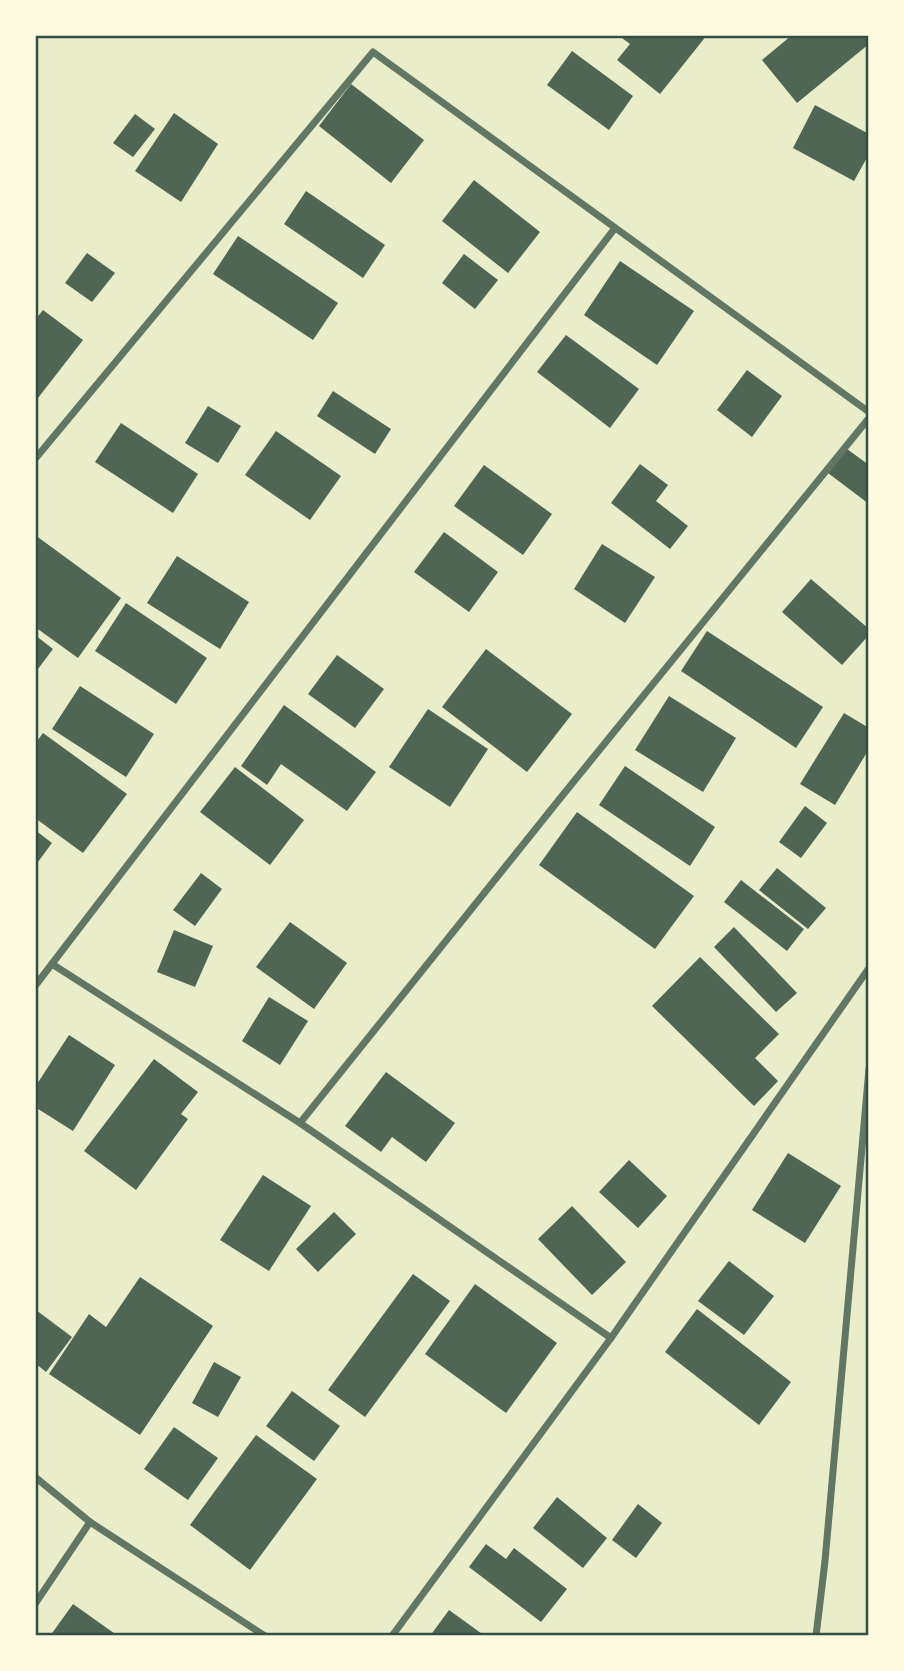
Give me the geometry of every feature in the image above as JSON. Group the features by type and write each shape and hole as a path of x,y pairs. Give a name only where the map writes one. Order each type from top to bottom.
{"street":[{"path":"35,458 373,52 869,412"},
{"path":"35,986 615,228"},
{"path":"299,1124 869,418"},
{"path":"52,964 299,1124 611,1338"},
{"path":"391,1636 611,1338 869,968"},
{"path":"816,1636 869,1069"},
{"path":"35,1477 90,1522 265,1636"},
{"path":"35,1604 90,1522"}],"building":[{"path":"618,35 707,35 660,94 617,60 630,44"},
{"path":"792,35 869,35 869,44 797,103 762,60"},
{"path":"572,51 633,96 609,130 547,85"},
{"path":"351,84 424,140 391,183 319,126"},
{"path":"815,105 869,134 869,154 854,181 793,148"},
{"path":"174,113 218,144 181,202 135,171"},
{"path":"135,114 155,129 133,157 113,143"},
{"path":"474,180 540,232 508,273 442,221"},
{"path":"306,191 385,245 363,278 284,224"},
{"path":"238,236 338,303 313,340 213,274"},
{"path":"87,253 115,273 92,302 65,283"},
{"path":"464,254 498,280 475,309 442,283"},
{"path":"620,261 694,311 657,365 584,315"},
{"path":"43,310 83,340 38,398 35,396 35,320"},
{"path":"566,335 639,389 610,428 537,372"},
{"path":"747,370 782,396 752,437 717,410"},
{"path":"333,391 391,429 375,454 317,416"},
{"path":"208,406 241,426 218,463 185,443"},
{"path":"121,423 198,474 173,513 95,462"},
{"path":"276,431 341,476 310,520 245,475"},
{"path":"847,449 869,465 869,504 828,473"},
{"path":"640,464 668,485 656,501 688,526 670,549 611,503"},
{"path":"484,465 552,514 523,555 454,506"},
{"path":"444,532 498,572 469,612 414,572"},
{"path":"35,535 121,598 78,658 35,627"},
{"path":"602,544 655,577 625,623 574,589"},
{"path":"177,556 249,602 220,649 147,603"},
{"path":"811,579 869,629 869,635 842,665 782,612"},
{"path":"126,603 207,658 176,704 95,651"},
{"path":"707,631 823,707 796,748 681,671"},
{"path":"35,635 53,649 35,673"},
{"path":"486,649 572,714 527,772 442,707"},
{"path":"337,655 384,689 355,728 308,694"},
{"path":"80,686 154,734 126,777 52,729"},
{"path":"669,696 736,738 703,792 635,750"},
{"path":"284,705 376,772 347,811 281,764 267,785 241,766"},
{"path":"428,709 488,749 450,807 389,767"},
{"path":"844,713 869,728 869,749 835,805 800,784"},
{"path":"43,733 127,794 83,853 35,818 35,744"},
{"path":"625,766 715,827 690,866 599,805"},
{"path":"235,767 304,820 270,865 200,812"},
{"path":"805,806 827,823 801,858 779,842"},
{"path":"577,812 694,896 655,949 539,865"},
{"path":"35,830 52,843 35,866"},
{"path":"777,868 826,908 808,929 759,890"},
{"path":"201,873 222,889 195,926 173,910"},
{"path":"741,880 804,929 787,951 724,902"},
{"path":"290,922 347,963 314,1009 256,967"},
{"path":"734,927 797,993 776,1012 714,947"},
{"path":"174,930 213,946 195,987 157,972"},
{"path":"700,957 779,1034 755,1058 778,1081 754,1106 652,1006"},
{"path":"269,997 308,1021 280,1065 242,1041"},
{"path":"69,1035 115,1065 73,1131 35,1107 35,1087"},
{"path":"154,1059 198,1092 181,1114 188,1119 136,1190 84,1151"},
{"path":"386,1072 455,1123 426,1162 392,1137 381,1152 345,1126"},
{"path":"788,1153 841,1186 805,1243 752,1210"},
{"path":"629,1160 667,1196 638,1228 599,1192"},
{"path":"263,1175 311,1206 269,1271 220,1240"},
{"path":"572,1206 626,1262 592,1295 538,1239"},
{"path":"334,1212 356,1234 318,1272 296,1249"},
{"path":"729,1261 774,1296 744,1335 698,1301"},
{"path":"413,1274 450,1301 365,1417 328,1390"},
{"path":"140,1277 213,1326 140,1435 49,1374 89,1314 106,1327"},
{"path":"475,1284 557,1343 506,1413 425,1354"},
{"path":"697,1309 791,1382 759,1425 665,1352"},
{"path":"36,1310 72,1337 46,1372 35,1363"},
{"path":"214,1362 241,1377 218,1417 192,1403"},
{"path":"292,1391 340,1426 314,1461 266,1426"},
{"path":"174,1427 218,1458 188,1500 144,1469"},
{"path":"256,1435 317,1479 250,1570 190,1525"},
{"path":"557,1497 607,1538 583,1568 533,1528"},
{"path":"638,1504 662,1523 636,1558 612,1540"},
{"path":"486,1544 506,1559 514,1548 567,1589 541,1622 469,1567"},
{"path":"73,1604 118,1636 50,1636"},
{"path":"449,1610 485,1636 430,1636"}]}
